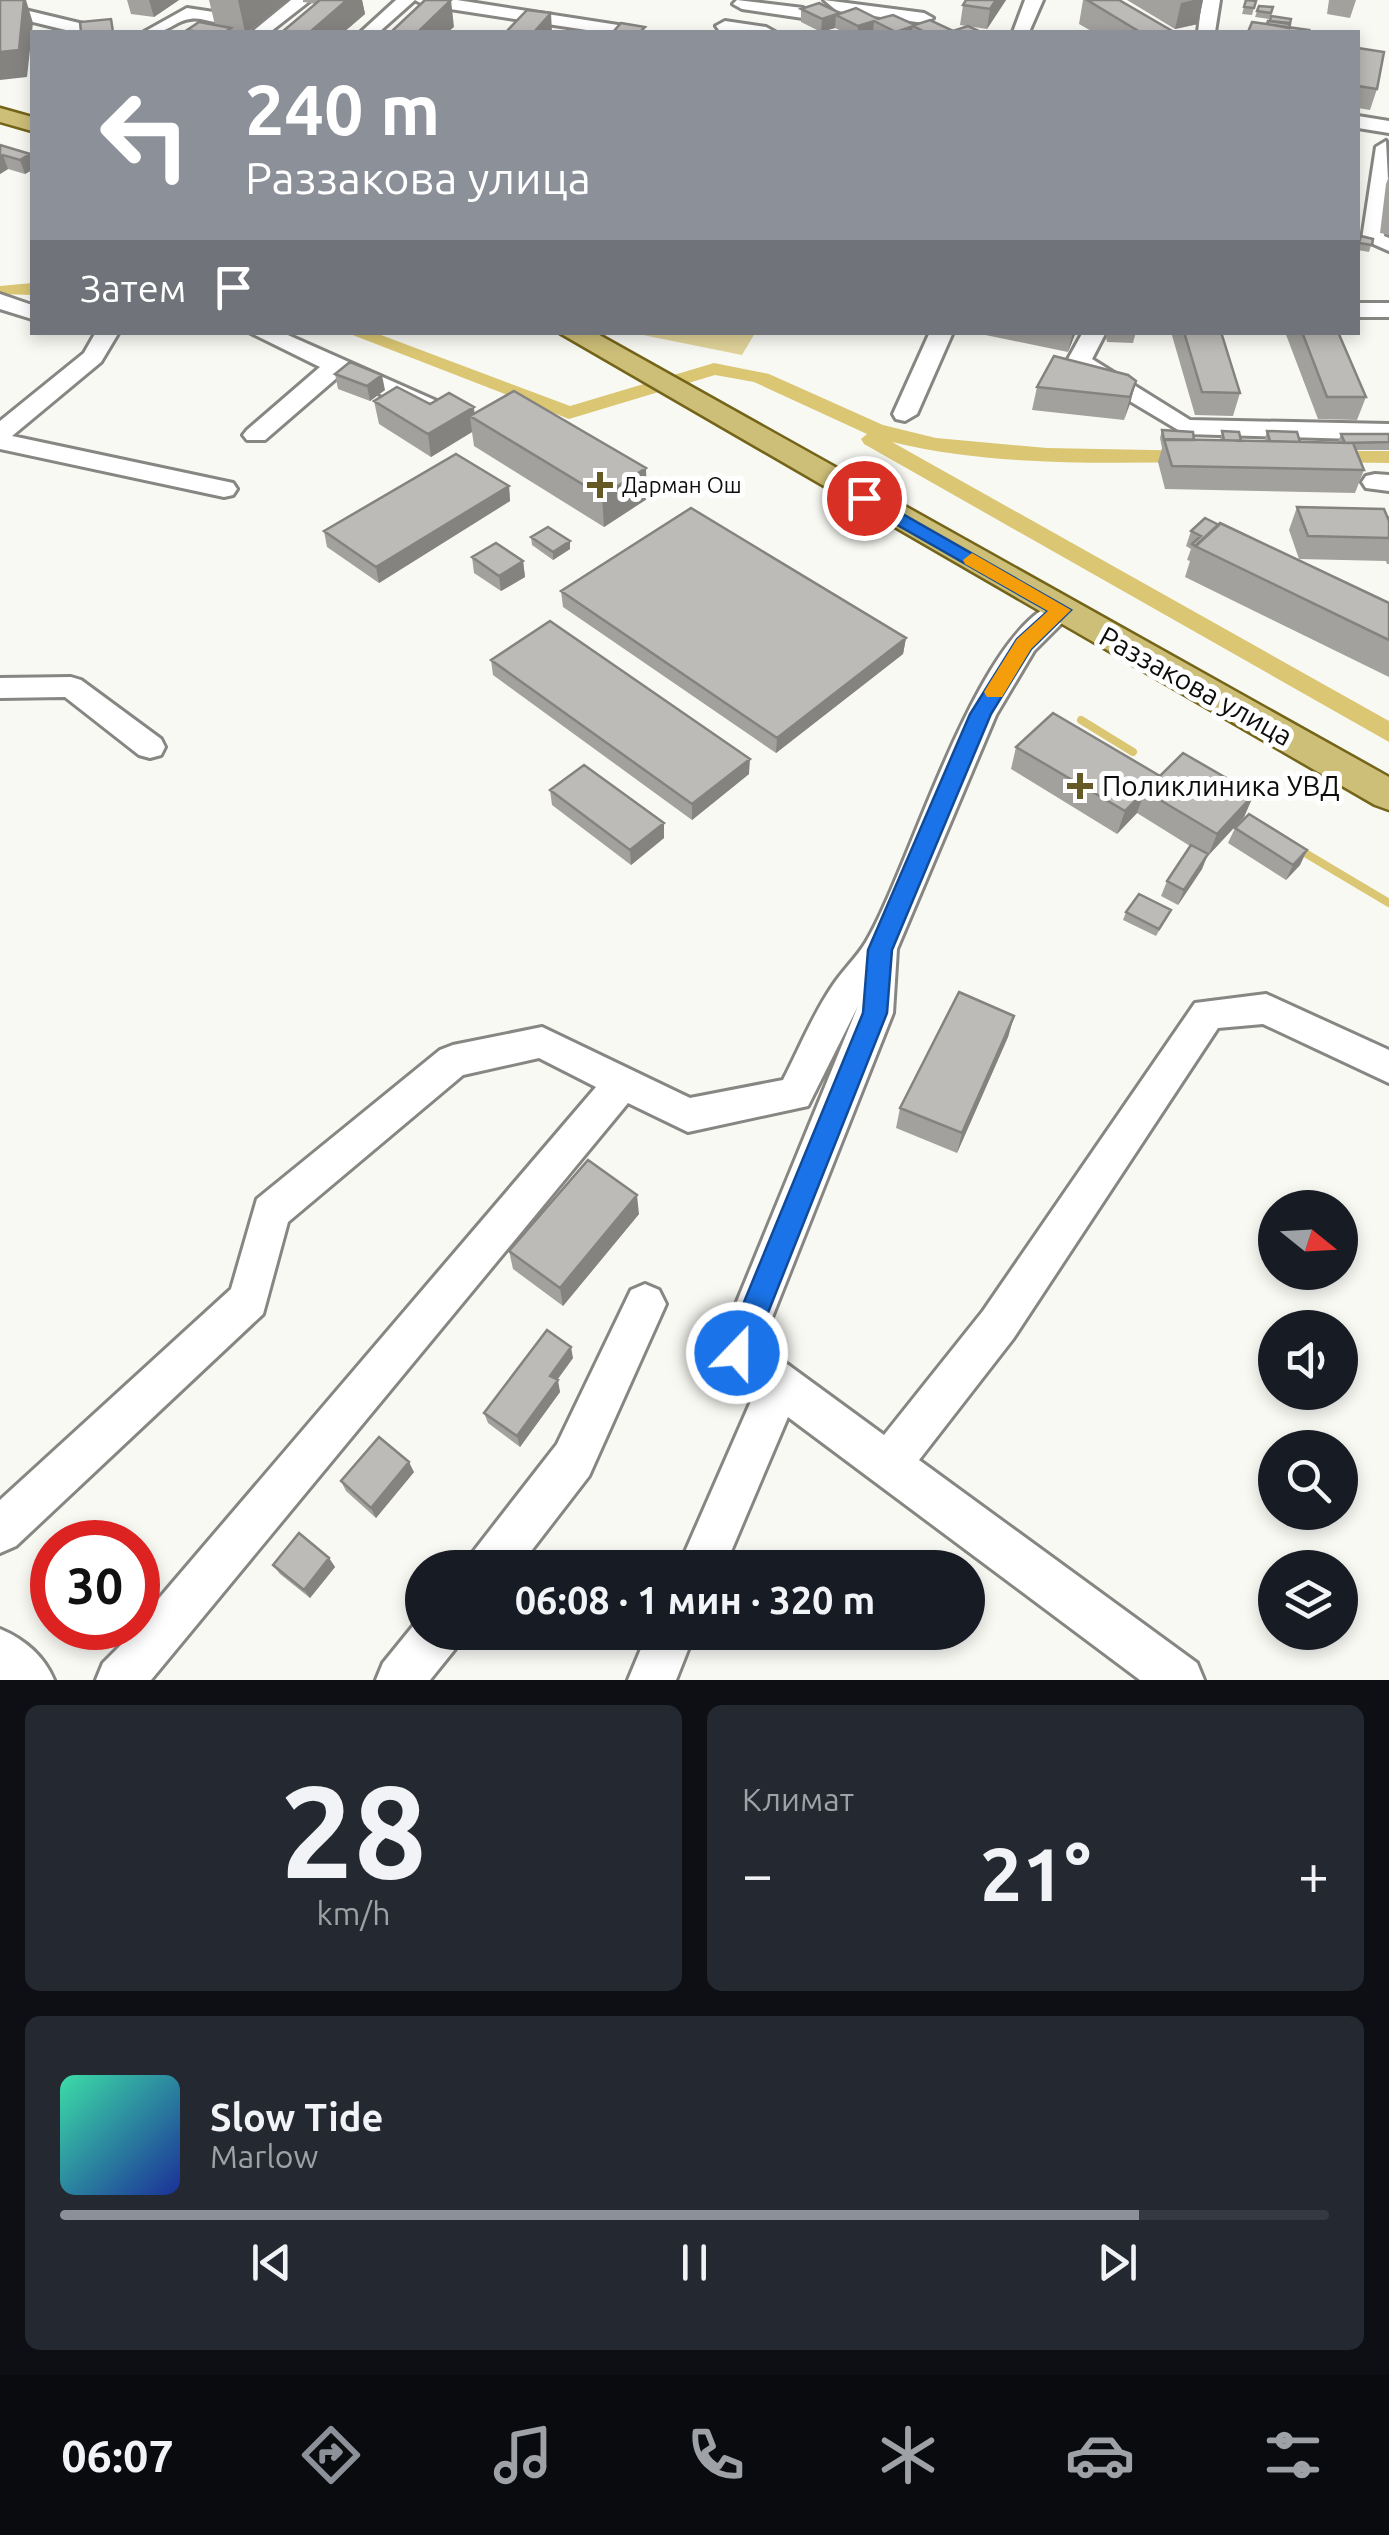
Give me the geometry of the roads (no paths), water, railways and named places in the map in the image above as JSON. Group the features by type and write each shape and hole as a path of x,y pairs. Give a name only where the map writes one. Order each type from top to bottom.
{"main road":[{"path":"0,115 30,123"},
{"name":"Раззакова улица","path":"577,335 1389,795"}],"street":[{"path":"263,30 302,0"},
{"path":"372,30 406,0"},
{"path":"424,0 617,30"},
{"path":"834,0 837,6 924,18"},
{"path":"1023,30 1034,0"},
{"path":"1206,30 1212,0"},
{"path":"718,29 744,2 803,12"},
{"path":"0,9 58,28"},
{"path":"157,30 187,13 220,18"},
{"path":"1360,123 1388,141"},
{"path":"1360,143 1388,141"},
{"path":"1388,141 1373,239 1389,245"},
{"path":"0,301 30,311"},
{"path":"1360,310 1389,310"},
{"path":"0,433 93,357 106,335"},
{"path":"267,335 446,414"},
{"path":"905,414 941,335"},
{"path":"1093,335 1079,360 1185,428 1389,432"},
{"path":"256,434 336,366"},
{"path":"0,442 224,489"},
{"path":"0,1530 249,1300 271,1212 453,1061 542,1042 688,1115 794,1094 844,997 880,950 981,714 1024,644 1061,610"},
{"path":"0,678 0,690 71,687 150,747"},
{"path":"880,950 875,1013 737,1353 1180,1680"},
{"path":"888,1464 998,1325 1208,1014 1266,1008 1389,1067"},
{"path":"120,1680 623,1082"},
{"path":"503,1550 574,1460 645,1304"},
{"path":"708,1550 780,1384"},
{"path":"400,1680 424,1650"},
{"path":"652,1680 664,1650"},
{"path":"0,1653 30,1680"}],"waterway":[{"path":"7,290 30,289"},
{"path":"362,335 569,413 714,369 762,378 875,430 936,444 1047,455 1196,456"},
{"path":"872,439 1389,733"},
{"path":"1324,457 1389,457"},
{"path":"1081,720 1133,752"},
{"path":"1300,850 1389,903"}],"place":[{"name":"Дарман Ош","path":"600,485"},
{"name":"Поликлиника УВД","path":"1080,786"}]}
